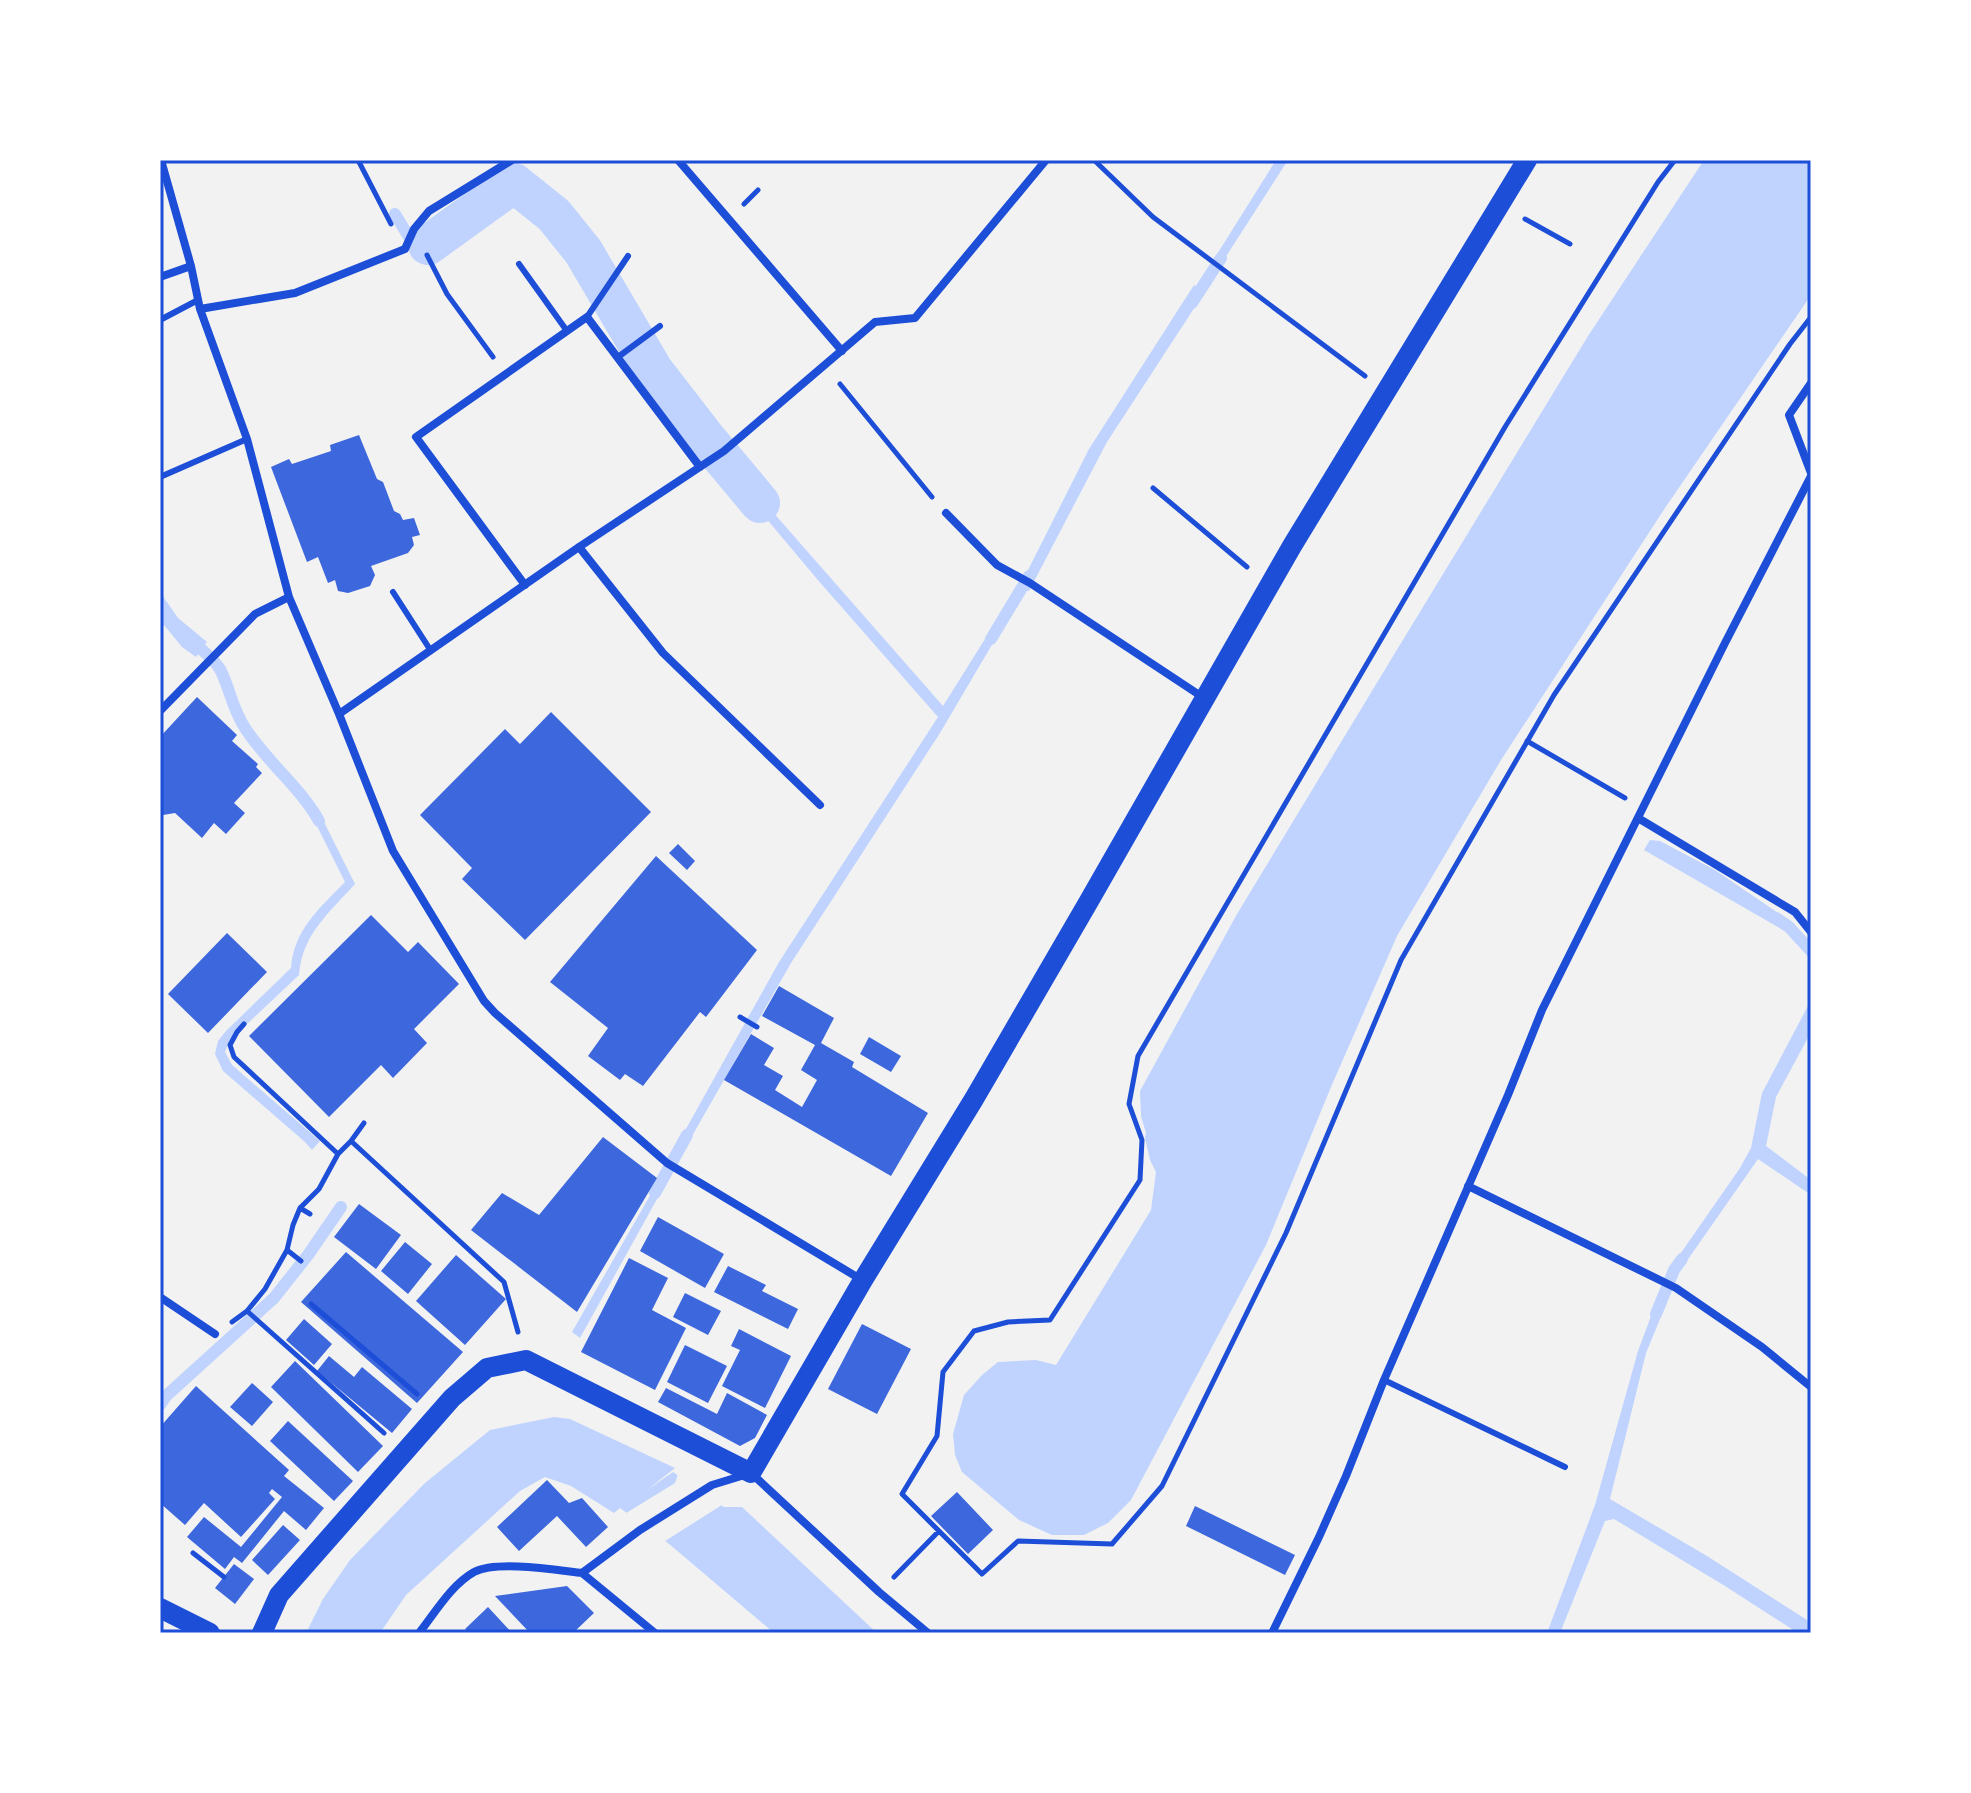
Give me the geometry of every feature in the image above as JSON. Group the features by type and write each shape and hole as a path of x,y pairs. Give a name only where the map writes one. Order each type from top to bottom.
{"main road":[{"path":"262,1633 279,1595 452,1398 487,1368 526,1360 751,1473 981,1085 1269,585 1526,160"},
{"path":"160,1608 210,1633"}],"street":[{"path":"161,160 199,304 247,439 289,597 393,851 484,1001 667,1163 863,1280"},
{"path":"199,304 295,293 405,249 414,229 429,211 512,160"},
{"path":"678,160 842,351"},
{"path":"339,714 579,547 724,451 875,322 915,318 1046,160"},
{"path":"160,277 191,266"},
{"path":"525,585 416,437 587,317 700,467"},
{"path":"1272,1633 1319,1537 1542,1010 1811,475 1789,415 1811,383"},
{"path":"946,513 997,565 1030,583 1204,698"},
{"path":"579,547 663,653 820,805"},
{"path":"160,711 255,614 289,597"},
{"path":"1638,818 1795,912 1811,932"},
{"path":"1468,1186 1676,1288 1762,1347 1811,1387"},
{"path":"160,1297 215,1334"},
{"path":"582,1573 640,1530 712,1485 751,1473 879,1592 928,1633"},
{"path":"419,1633 455,1588 476,1571 526,1567 582,1573 655,1633"}],"lane":[{"path":"587,317 628,256"},
{"path":"519,264 567,331"},
{"path":"160,320 199,304"},
{"path":"618,357 660,326"},
{"path":"160,477 247,439"},
{"path":"393,592 431,651"},
{"path":"1384,1380 1565,1467"}],"path":[{"path":"358,160 405,249"},
{"path":"1094,160 1153,217 1384,391"},
{"path":"1675,160 1658,182 1505,427 1138,1056 1129,1104 1142,1140 1140,1180 1050,1320 1008,1322 974,1331 943,1372 937,1436 902,1494 982,1574 1018,1541 1112,1544 1162,1486 1286,1233 1401,960 1554,695 1811,317"},
{"path":"1500,205 1570,244"},
{"path":"414,229 447,294 505,374"},
{"path":"825,365 946,513"},
{"path":"1153,488 1269,585"},
{"path":"1527,741 1643,809"},
{"path":"740,1017 757,1027"},
{"path":"244,1024 230,1045 234,1057 338,1154"},
{"path":"215,1334 249,1313 289,1252 293,1225 300,1208 319,1189 338,1154 364,1123"},
{"path":"351,1141 504,1282 526,1360"},
{"path":"300,1208 310,1214"},
{"path":"289,1252 301,1261"},
{"path":"311,1304 439,1413"},
{"path":"249,1313 405,1452"},
{"path":"879,1592 939,1531"},
{"path":"193,1553 224,1577"}],"water":[{"path":"1276,160 1288,160 1216,272 1209,267"},
{"path":"1704,160 1811,160 1811,295 1665,508 1501,760 1397,936 1266,1245 1131,1500 1108,1523 1084,1535 1052,1535 1019,1520 962,1472 955,1455 953,1434 964,1395 998,1362 1036,1360 1056,1365 1151,1210 1156,1172 1145,1138 1140,1091 1237,914 1398,648 1588,336"},
{"path":"517,181 551,207 589,250 613,293 605,298 584,258 565,234 511,188"},
{"path":"1194,285 1204,293 1107,442 1029,591 1019,588 1089,449"},
{"path":"655,368 715,443 706,446 649,374"},
{"path":"728,461 943,706 995,623 1003,626 940,733 791,963 684,1150 677,1145 779,962 938,717 722,466"},
{"path":"160,592 178,618 207,642 196,657 182,647 164,625 160,628"},
{"path":"315,804 355,884 311,936 301,960 299,975 230,1040 225,1052 232,1065 320,1141 312,1150 223,1071 215,1054 218,1041 226,1031 291,968 293,954 303,931 345,882 309,810"},
{"path":"1650,840 1660,841 1715,870 1793,923 1785,931 1644,850"},
{"path":"1809,1004 1811,1032 1776,1097 1766,1146 1811,1180 1811,1195 1758,1159 1677,1275 1669,1270 1751,1148 1762,1093"},
{"path":"660,1178 667,1181 580,1338 572,1332"},
{"path":"1657,1300 1667,1302 1646,1353 1610,1499 1804,1618 1811,1623 1811,1633 1798,1633 1614,1519 1605,1521 1560,1633 1547,1633 1595,1505 1638,1351"},
{"path":"554,1417 570,1419 675,1468 647,1490 673,1472 724,1507 742,1507 877,1633 774,1633 668,1543 620,1508 614,1513 571,1486 545,1477 520,1491 406,1595 380,1633 306,1633 323,1599 350,1560 425,1483 490,1430"}],"pier":[{"path":"679,1471 725,1503 662,1543 623,1515 675,1483"}],"building":[{"path":"359,435 394,511 403,520 414,518 420,535 412,537 414,545 408,553 371,566 375,575 370,586 348,593 338,591 335,580 328,583 318,557 307,562 271,467 289,459 292,464 331,451 330,445"},
{"path":"197,697 237,735 232,741 258,764 256,767 262,773 234,803 245,813 226,834 214,823 202,838 175,813 163,815 160,812 160,737"},
{"path":"551,712 651,812 525,940 462,879 472,868 420,815 505,729 520,744"},
{"path":"678,844 695,861 687,870 669,853"},
{"path":"656,856 757,950 706,1017 700,1012 643,1086 625,1074 620,1080 588,1056 608,1028 550,982"},
{"path":"371,915 408,952 418,942 459,984 414,1029 427,1043 393,1078 381,1065 329,1117 249,1036"},
{"path":"227,933 267,972 208,1033 168,994"},
{"path":"779,986 834,1018 821,1043 854,1062 852,1067 928,1113 891,1176 724,1080 751,1034 774,1048 764,1065 783,1076 775,1090 802,1107 817,1080 801,1070 815,1045 762,1016"},
{"path":"869,1037 901,1056 891,1072 860,1054"},
{"path":"603,1137 657,1178 577,1312 471,1230 502,1193 539,1215"},
{"path":"359,1204 401,1235 376,1269 334,1237"},
{"path":"658,1217 724,1254 705,1288 640,1251"},
{"path":"405,1242 432,1264 408,1294 381,1271"},
{"path":"346,1252 463,1352 417,1403 301,1302"},
{"path":"456,1255 506,1299 465,1345 416,1301"},
{"path":"629,1258 668,1278 652,1310 686,1328 655,1390 581,1352"},
{"path":"728,1266 766,1285 762,1291 798,1309 788,1329 714,1292"},
{"path":"685,1293 721,1311 708,1335 673,1317"},
{"path":"304,1319 332,1344 314,1365 286,1340"},
{"path":"862,1324 911,1349 877,1414 828,1389"},
{"path":"739,1329 791,1356 765,1408 722,1386 740,1350 731,1346"},
{"path":"685,1345 727,1366 708,1403 667,1382"},
{"path":"329,1356 354,1377 362,1367 412,1409 392,1433 317,1371"},
{"path":"295,1361 383,1446 358,1472 271,1387"},
{"path":"252,1383 273,1402 252,1426 230,1407"},
{"path":"196,1386 289,1470 284,1476 324,1508 306,1530 284,1511 242,1563 234,1557 225,1569 187,1537 204,1517 241,1547 282,1497 272,1489 269,1493 275,1499 241,1537 204,1503 185,1525 160,1503 160,1427"},
{"path":"666,1388 717,1414 727,1393 767,1415 755,1438 740,1446 658,1402"},
{"path":"288,1421 353,1481 334,1501 270,1441"},
{"path":"547,1480 569,1503 582,1498 608,1527 586,1547 557,1516 519,1551 497,1527"},
{"path":"957,1492 993,1530 968,1554 931,1516"},
{"path":"1195,1506 1295,1555 1285,1575 1186,1526"},
{"path":"283,1525 300,1540 268,1575 252,1560"},
{"path":"234,1564 254,1579 235,1604 215,1588"},
{"path":"567,1586 594,1613 573,1633 530,1633 495,1596"},
{"path":"488,1607 512,1633 469,1633 465,1629"}],"waterway":[{"path":"428,245 514,183 554,215 583,251 653,370 760,503"},
{"path":"395,214 418,252"},
{"path":"1192,303 1221,258"},
{"path":"991,639 1029,576"},
{"path":"190,639 218,667 245,728 303,797 319,821"},
{"path":"1776,918 1811,951"},
{"path":"655,1193 687,1135"},
{"path":"160,1405 166,1396 274,1298 341,1207"},
{"path":"1656,1314 1674,1270 1682,1259"}]}
